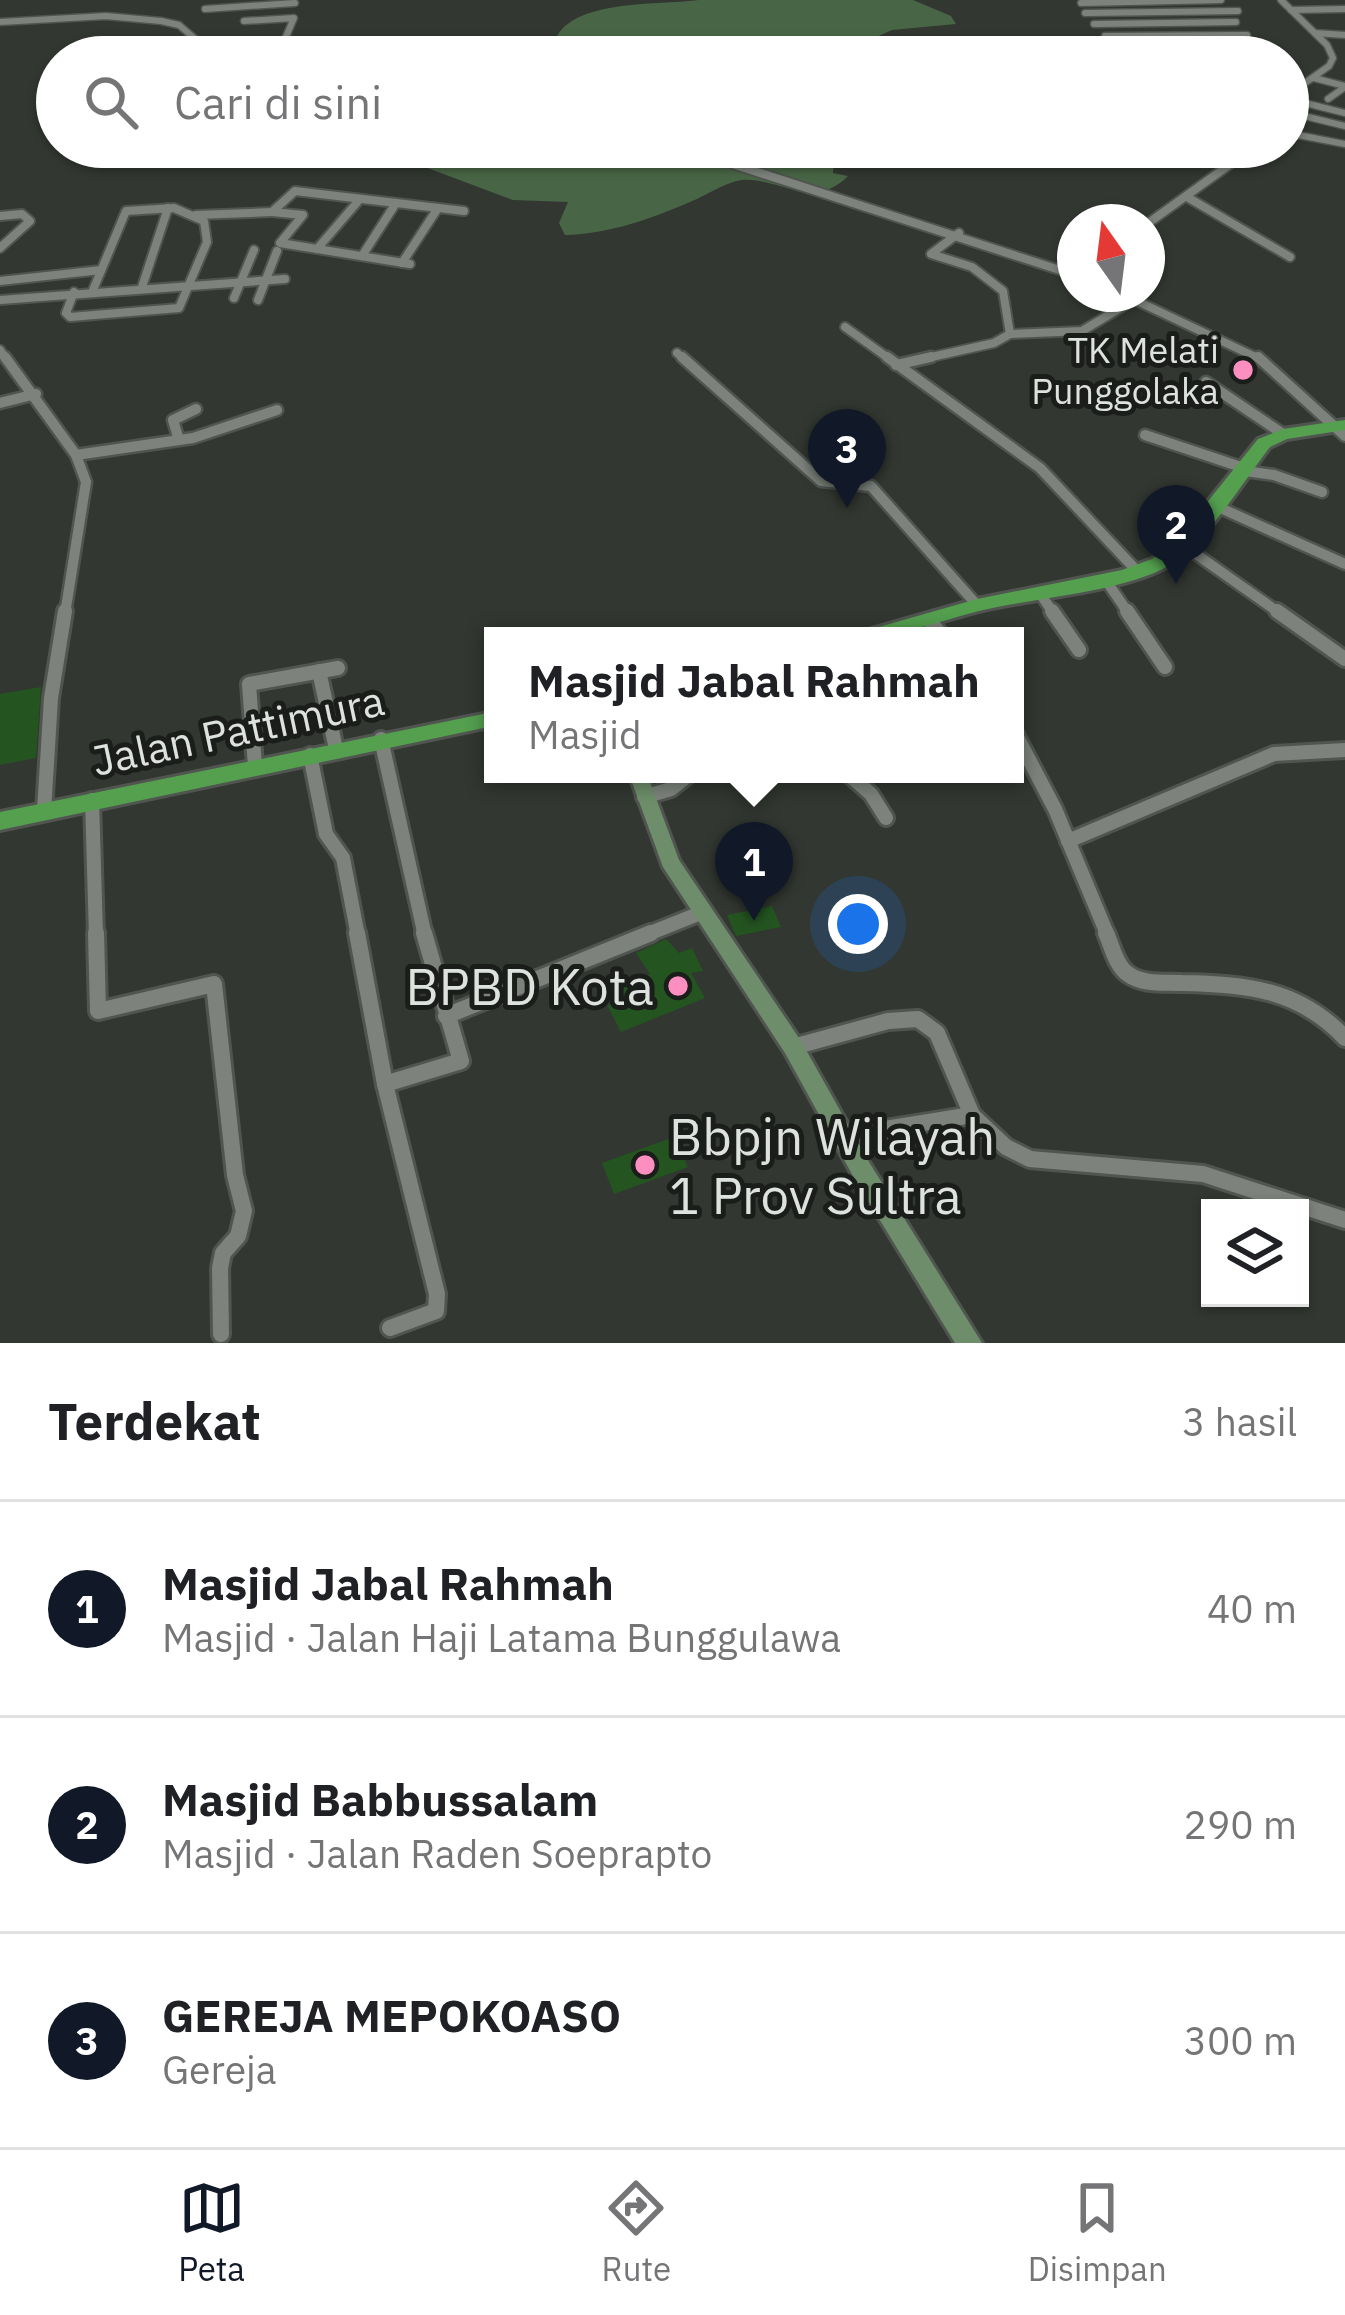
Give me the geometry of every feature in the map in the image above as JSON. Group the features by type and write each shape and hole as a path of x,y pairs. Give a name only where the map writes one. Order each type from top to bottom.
{"highway":[{"path":"938,627 977,605 1138,572 1183,545 1255,449 1283,434 1343,429"},
{"name":"Jalan Pattimura","path":"0,821 484,721"}],"main road":[{"path":"641,786 670,862 793,1048 970,1343"}],"street":[{"path":"1221,0 1080,1 1105,36 1247,35"},
{"path":"1281,0 1333,58 1309,81"},
{"path":"205,9 294,1 286,36"},
{"path":"1150,1 1183,35"},
{"path":"1291,10 1344,15"},
{"path":"1085,13 1238,11"},
{"path":"0,22 106,16 171,22 190,36"},
{"path":"244,22 293,18"},
{"path":"1094,24 1236,22"},
{"path":"1314,33 1345,35"},
{"path":"1314,78 1345,86"},
{"path":"1328,99 1345,86"},
{"path":"1309,104 1345,113"},
{"path":"1309,117 1345,126"},
{"path":"1310,127 1321,120"},
{"path":"1309,138 1345,144"},
{"path":"739,168 959,233 1057,268"},
{"path":"1165,212 1226,168"},
{"path":"272,212 296,191 464,211"},
{"path":"325,195 280,243 406,263 439,208"},
{"path":"1187,197 1291,257"},
{"path":"317,249 361,199"},
{"path":"362,256 396,203"},
{"path":"93,290 124,212 169,208 195,215 303,215"},
{"path":"142,287 169,208"},
{"path":"0,216 22,214 30,221 0,248"},
{"path":"74,292 66,314 70,316 179,308 207,242 208,227 195,215"},
{"path":"959,233 931,254 972,267 1003,291 1010,334"},
{"path":"234,298 254,250"},
{"path":"259,300 277,251"},
{"path":"0,281 100,270"},
{"path":"0,300 285,279"},
{"path":"896,365 994,343 1010,334 1082,331 1114,312"},
{"path":"1164,312 1256,355 1343,429"},
{"path":"845,327 1040,468 1138,572"},
{"path":"0,350 76,455 85,494 51,698 44,811"},
{"path":"677,352 821,481 831,485 859,479 871,486 977,605"},
{"path":"1206,382 1283,434"},
{"path":"0,404 35,394"},
{"path":"178,437 173,420 196,410"},
{"path":"76,455 202,436 277,410"},
{"path":"1145,436 1322,492"},
{"path":"1216,506 1345,564"},
{"path":"1183,545 1345,659"},
{"path":"1105,579 1165,667"},
{"path":"1039,592 1079,650"},
{"path":"255,766 249,684 338,668"},
{"path":"320,671 336,749"},
{"path":"380,740 461,1061 385,1084"},
{"path":"1024,748 1118,963 1130,977 1280,990 1323,1014 1345,1038"},
{"path":"1068,841 1274,754 1345,749"},
{"path":"310,755 326,834 343,857 385,1084 439,1305 436,1311 390,1328"},
{"path":"641,786 671,789 679,783"},
{"path":"858,783 886,818"},
{"path":"92,800 98,1012 214,984 235,1174 244,1211 238,1236 223,1252 220,1334"},
{"path":"446,1016 704,911"},
{"path":"793,1048 889,1021 918,1019 937,1034 972,1114 1006,1147 1030,1159 1203,1174 1345,1220"},
{"path":"842,1136 972,1114"}],"green space":[{"path":"699,0 913,0 951,16 956,24 892,30 879,36 558,36 578,18 629,5"},
{"path":"428,168 833,168 833,173 848,176 835,186 809,192 742,180 629,224 565,235 559,223 568,202 513,200"}],"building":[{"path":"41,687 36,758 0,765 0,694"},
{"path":"772,906 781,927 736,936 727,915"},
{"path":"666,939 679,953 692,948 703,971 691,973 705,998 621,1032 607,1005 624,999 617,990 650,974 636,953"},
{"name":"Bbpjn Wilayah 1 Prov Sultra","path":"674,1137 688,1167 614,1194 602,1163"}],"place":[{"name":"TK Melati Punggolaka","path":"1243,370"},
{"name":"GEREJA MEPOKOASO","path":"847,508"},
{"name":"Masjid Babbussalam","path":"1176,584"},
{"name":"Masjid Jabal Rahmah","path":"754,921"},
{"name":"BPBD Kota","path":"678,986"},
{"name":"Bbpjn Wilayah 1 Prov Sultra","path":"645,1165"}]}
